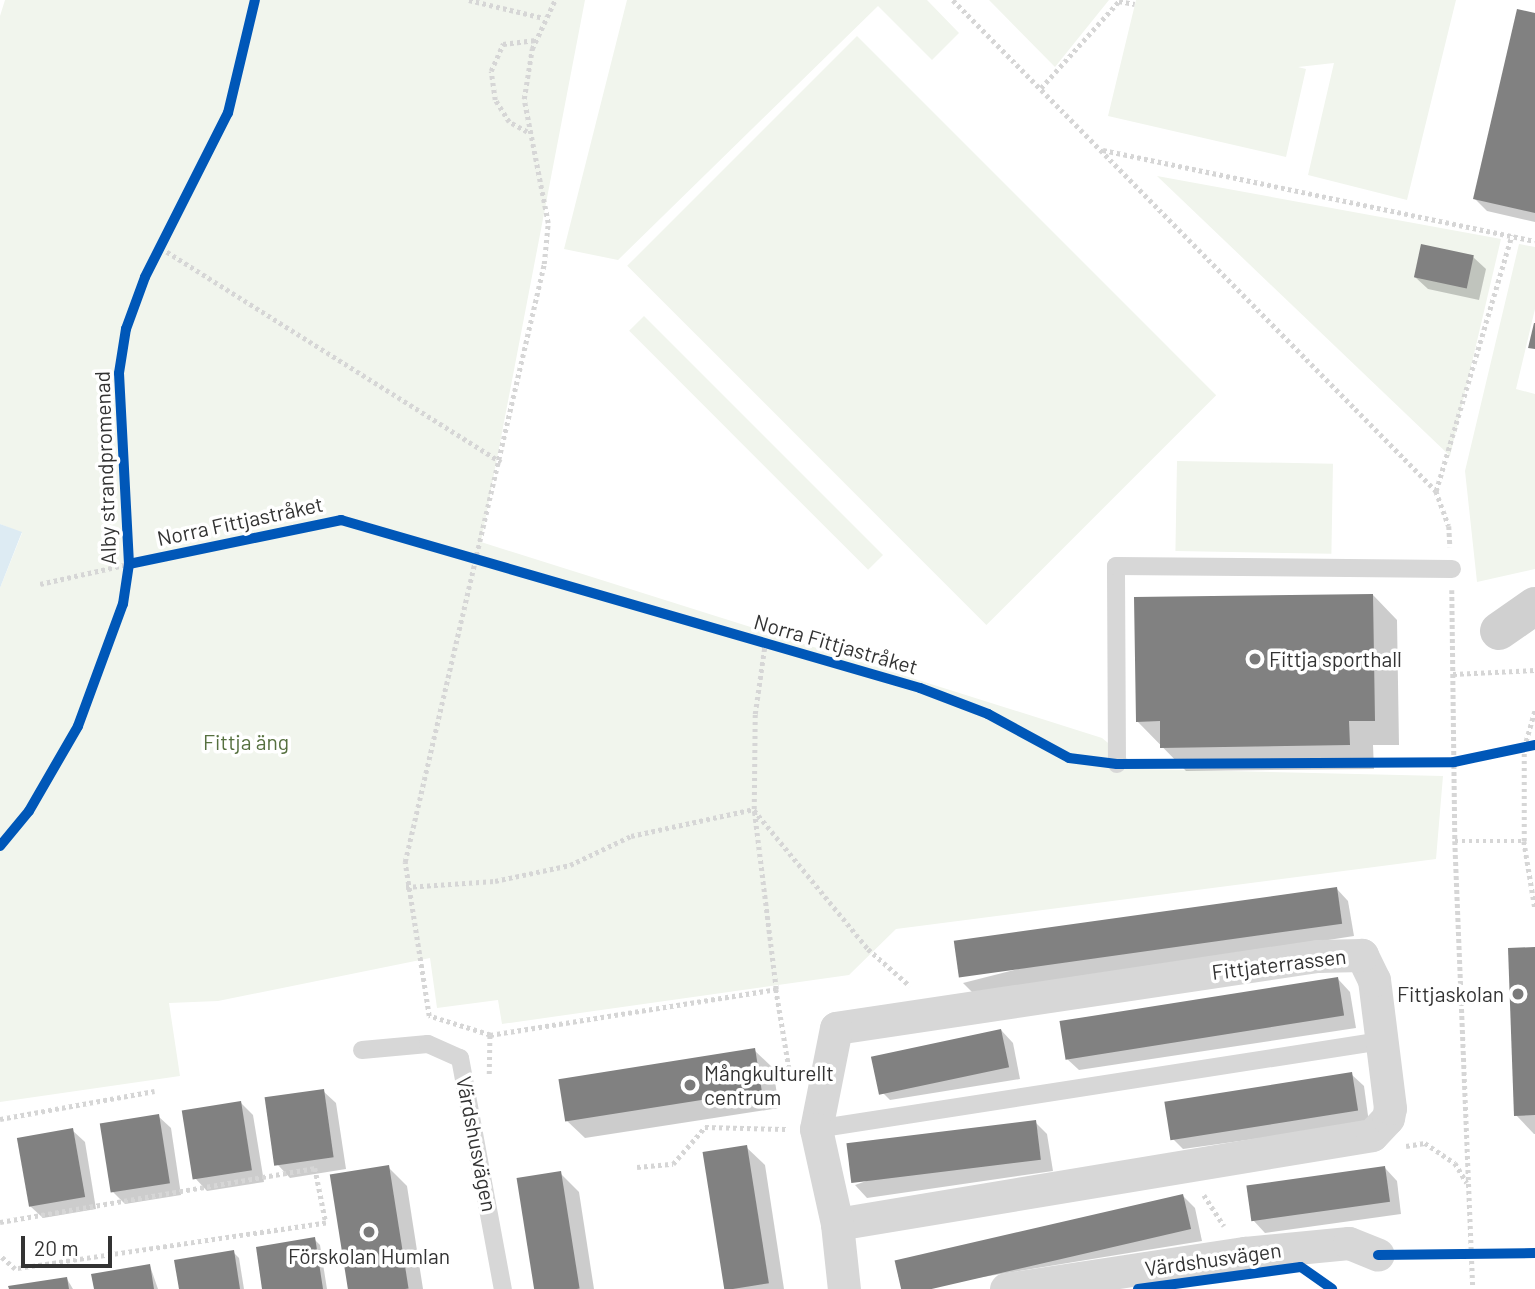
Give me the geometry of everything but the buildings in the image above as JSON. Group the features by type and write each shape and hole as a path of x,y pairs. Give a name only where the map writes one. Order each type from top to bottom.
{"street":[{"path":"1499,632 1535,606"},
{"name":"Fittjaterrassen","path":"837,1224 1372,1135 1388,1118 1390,1108 1374,980 1362,955 1349,953 836,1028 816,1129 837,1224 844,1289"},
{"name":"Värdshusvägen","path":"1006,1289 1245,1252 1349,1243 1378,1255"}],"lane":[{"path":"1117,764 1116,566 1452,569"},
{"path":"816,1129 1381,1041"},
{"name":"Värdshusvägen","path":"362,1050 428,1044 460,1058 503,1289"}],"path":[{"path":"469,0 544,18"},
{"path":"555,0 544,18 536,40 524,99 528,132 548,223 544,264 501,462 411,824 406,887 429,1017 490,1035 776,989 754,809 755,714 765,644"},
{"path":"953,0 1436,491 1449,526 1452,569 1453,674 1460,761 1455,841 1473,1289"},
{"path":"1041,88 1119,1 1135,4"},
{"path":"528,132 509,122 495,100 491,71 503,44 536,40"},
{"path":"1102,150 1535,241"},
{"path":"1436,491 1512,235"},
{"path":"167,236 158,253 501,462"},
{"path":"464,555 489,563"},
{"path":"40,584 129,564"},
{"path":"1453,674 1535,670"},
{"path":"1535,710 1524,747 1524,841 1535,908"},
{"path":"1440,762 1460,761"},
{"path":"406,887 495,881 570,865 631,836 754,809"},
{"path":"754,809 868,949 914,989 920,1015"},
{"path":"1455,841 1524,841"},
{"path":"489,1086 490,1035"},
{"path":"0,1119 154,1091"},
{"path":"637,1167 673,1164 705,1127 816,1129"},
{"path":"0,1222 315,1168 326,1223 15,1269 0,1256"},
{"path":"1203,1193 1222,1223"},
{"path":"1458,1254 1484,1254"}],"green space":[{"name":"Fittja äng","path":"5,0 585,0 481,542 1102,738 1140,769 1443,776 1436,859 896,929 849,975 502,1024 498,1000 437,1008 430,958 218,1001 169,1003 180,1076 0,1102 0,588 22,533 0,524 0,16"},
{"path":"627,0 927,0 959,33 932,60 878,6 618,260 564,249"},
{"path":"989,0 1109,0 1055,67"},
{"path":"1136,0 1456,0 1407,200 1308,175 1334,63 1298,67 1306,69 1286,157 1108,116"},
{"path":"857,36 1216,395 986,625 627,266"},
{"path":"1157,176 1501,239 1450,456"},
{"path":"1519,244 1535,247 1535,309 1516,389 1535,394 1535,569 1477,582 1465,471"},
{"path":"644,316 883,555 868,570 629,331"},
{"path":"1177,461 1333,464 1331,554 1175,551"}],"shaded area":[{"path":"0,524 22,532 0,588"}],"cycle path":[{"name":"Alby strandpromenad","path":"0,846 29,811 78,726 123,604 129,564 119,373 126,329 145,277 228,113 255,0"},
{"name":"Alby strandpromenad","path":"129,564 341,520 920,688 988,714 1069,758 1117,764 1454,762 1535,745"},
{"path":"1378,1255 1535,1253"},
{"path":"1138,1289 1301,1267 1332,1289"}],"place":[{"name":"Fittja sporthall","path":"1255,659"},
{"name":"Fittjaskolan","path":"1518,994"},
{"name":"Mångkulturellt centrum","path":"690,1085"},
{"name":"Förskolan Humlan","path":"369,1232"}]}
